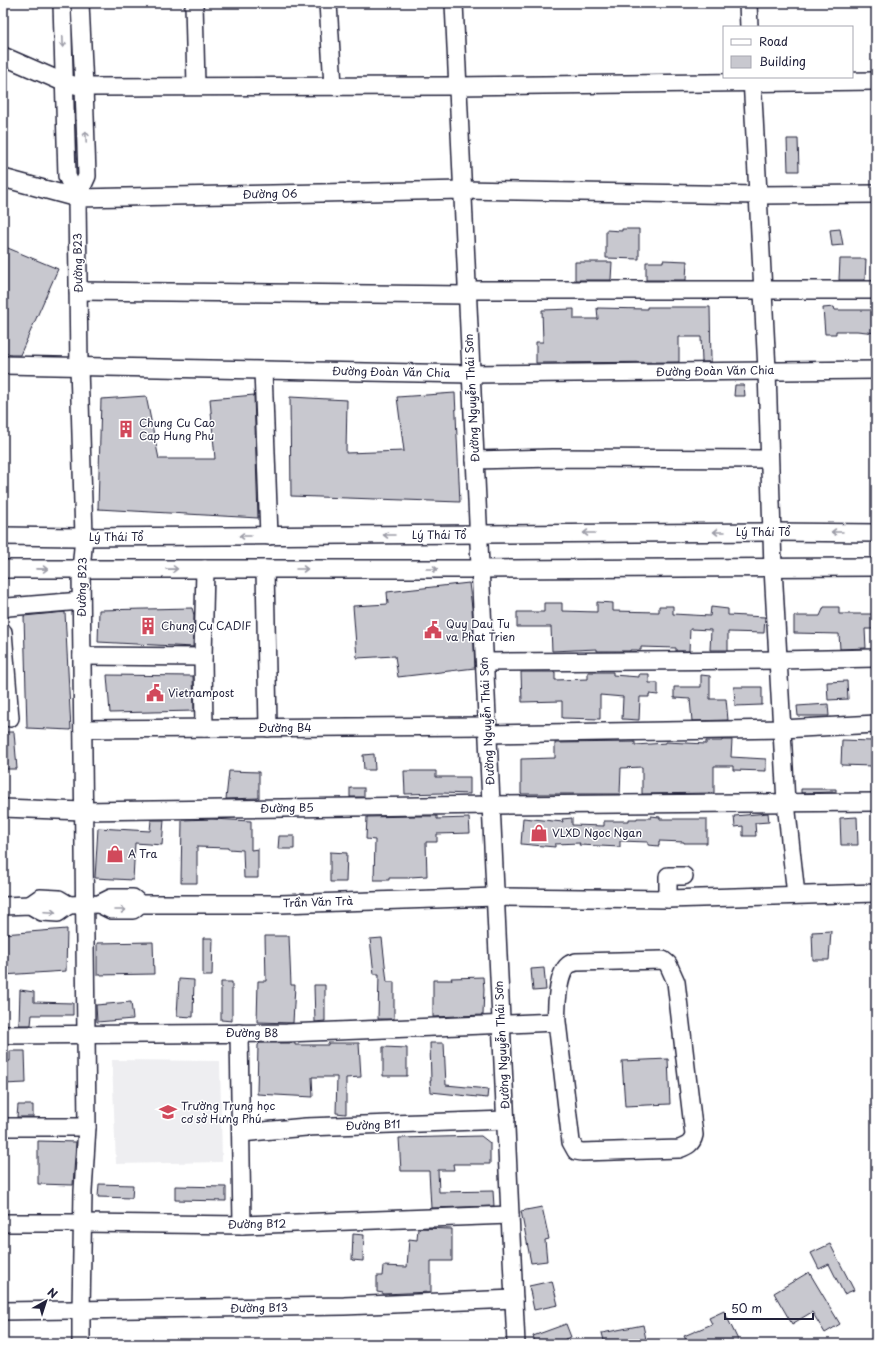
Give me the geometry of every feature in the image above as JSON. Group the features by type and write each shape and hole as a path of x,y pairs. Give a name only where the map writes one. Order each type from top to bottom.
{"street":[{"path":"62,3 67,176 77,198"},
{"path":"77,198 87,176 80,3"},
{"path":"194,3 196,86"},
{"path":"328,3 333,86"},
{"name":"Đường Nguyễn Thái Sơn","path":"454,3 516,1344"},
{"path":"748,3 749,26"},
{"path":"3,56 64,83 84,87 458,86 752,80 876,81"},
{"path":"752,80 767,370 773,568 786,803 796,895"},
{"name":"Đường 06","path":"3,178 77,198 463,190 758,195 876,194"},
{"name":"Đường B23","path":"77,198 79,366 84,537 81,570 81,601 87,1127 83,1192 80,1311 81,1344"},
{"path":"78,291 467,292 876,290"},
{"name":"Đường Đoàn Văn Chia","path":"3,365 471,374 876,370"},
{"path":"263,370 269,536"},
{"path":"475,460 553,458 769,460"},
{"name":"Lý Thái Tổ","path":"3,536 84,537 876,532"},
{"path":"3,569 876,567"},
{"path":"204,728 203,657 205,569"},
{"path":"266,569 268,728"},
{"path":"3,609 8,607 81,601"},
{"path":"3,632 10,718"},
{"path":"82,656 203,657"},
{"path":"485,662 876,658"},
{"name":"Đường B4","path":"83,729 782,729 876,724"},
{"name":"Đường B5","path":"3,808 84,811 491,805 876,802"},
{"path":"668,900 668,876 684,876"},
{"name":"Trần Văn Trà","path":"84,904 111,898 133,898 140,904 280,904 496,897 668,900 876,893"},
{"path":"3,906 30,905 40,898 59,899 84,904"},
{"path":"656,959 663,960 668,964 676,982 694,1135 693,1141 679,1149 576,1151 571,1142 557,1022 559,983 563,972 569,964 576,962 656,959"},
{"name":"Đường B8","path":"3,1035 286,1033 557,1022"},
{"path":"239,1033 242,1225"},
{"name":"Đường B11","path":"241,1133 306,1127 506,1120"},
{"path":"3,1127 87,1127"},
{"name":"Đường B12","path":"3,1223 242,1225 510,1215"},
{"name":"Đường B13","path":"3,1311 344,1306 514,1299"}],"shaded area":[{"name":"Trường Trung học cơ sở Hưng Phú","path":"112,1060 220,1061 222,1162 116,1164"}],"building":[{"path":"787,139 798,139 799,171 788,171"},
{"path":"622,229 639,229 639,259 606,258 606,230 622,231"},
{"path":"840,229 843,245 832,246 830,230"},
{"path":"3,246 58,269 20,355 11,355 3,352"},
{"path":"840,259 866,259 865,280 839,280"},
{"path":"663,260 687,261 686,280 646,280 646,262 663,262"},
{"path":"575,262 612,262 611,280 575,280"},
{"path":"647,307 710,307 711,362 702,362 701,337 679,337 679,362 536,363 536,342 543,342 542,310 574,309 574,319 598,319 597,308 647,309"},
{"path":"834,307 835,310 876,310 876,333 836,331 836,334 825,334 823,308"},
{"path":"735,385 744,385 745,396 734,396"},
{"path":"455,393 460,502 291,496 290,397 347,400 346,453 404,451 397,397"},
{"name":"Chung Cu Cao Cap Hung Phu","path":"254,395 258,518 98,509 101,399 146,396 159,459 215,459 210,399"},
{"name":"Quy Dau Tu va Phat Trien","path":"469,583 472,608 475,668 398,677 395,656 357,658 353,606 388,604 387,592"},
{"path":"597,602 613,603 613,611 659,612 659,606 673,606 673,614 710,616 711,607 728,609 728,615 765,617 764,633 728,632 728,650 710,650 711,630 690,629 689,651 676,651 676,648 641,647 641,650 630,651 597,651 597,649 552,651 551,627 517,627 517,612 544,612 544,603 562,603 562,611 597,612"},
{"path":"824,607 839,607 839,614 876,614 876,629 865,629 866,648 840,649 839,634 794,633 794,616 820,616"},
{"name":"Chung Cu CADIF","path":"192,608 194,615 193,647 98,642 99,610"},
{"path":"65,612 71,730 27,728 24,616"},
{"path":"521,672 555,672 555,680 588,679 588,672 613,672 613,675 639,677 639,674 649,674 649,683 658,683 658,695 649,694 649,697 640,697 639,720 622,719 623,697 600,695 600,719 562,718 562,701 522,702"},
{"name":"Vietnampost","path":"107,675 193,676 194,711 110,713"},
{"path":"701,675 710,676 710,699 726,699 728,720 692,721 690,699 674,698 674,687 701,687"},
{"path":"847,681 848,699 828,700 827,682"},
{"path":"734,687 762,687 762,705 735,706"},
{"path":"828,704 829,716 798,716 797,706"},
{"path":"3,732 14,732 17,769 3,769"},
{"path":"732,740 731,757 766,759 766,771 733,770 733,766 714,766 714,793 642,794 642,767 621,768 620,794 521,794 521,759 555,758 555,743 635,742 635,745 666,742 706,744 706,741"},
{"path":"842,740 872,741 872,766 841,765"},
{"path":"374,754 375,770 364,770 363,755"},
{"path":"229,771 259,772 259,798 226,799"},
{"path":"404,771 436,771 436,777 470,777 470,794 405,794"},
{"path":"350,788 364,788 364,797 350,797"},
{"path":"801,789 836,789 836,792 801,793"},
{"path":"768,813 769,822 755,823 756,836 743,836 743,826 735,827 734,816"},
{"path":"437,816 437,819 469,818 470,833 437,834 437,842 426,842 427,876 374,880 375,840 366,839 367,817"},
{"path":"651,816 660,817 660,819 707,819 707,843 659,841 659,846 648,845 648,842 620,841 620,847 579,845 580,843 555,844 555,847 521,844 523,818 563,822 562,819 572,818 572,825 604,826 604,821 629,821 629,819 651,818"},
{"path":"857,817 858,845 841,845 840,818"},
{"path":"212,819 251,821 251,850 258,849 258,878 244,878 243,850 197,847 197,883 181,883 182,820"},
{"name":"A Tra","path":"151,820 164,820 162,845 135,843 133,880 95,878 98,828 150,831"},
{"path":"279,836 294,836 294,849 278,849"},
{"path":"330,852 347,853 346,882 330,882"},
{"path":"67,929 66,971 3,975 3,934"},
{"path":"831,931 829,960 813,960 812,932"},
{"path":"265,936 289,936 291,985 295,985 293,1023 257,1022 258,981 266,981"},
{"path":"203,938 213,938 212,976 203,976"},
{"path":"382,938 387,982 394,982 394,1019 378,1019 379,974 374,974 370,939"},
{"path":"153,942 154,974 97,975 97,943"},
{"path":"544,968 546,990 533,991 531,969"},
{"path":"483,977 483,1015 433,1017 433,980"},
{"path":"179,979 194,980 193,1017 177,1016"},
{"path":"221,982 232,982 232,1021 221,1020"},
{"path":"314,985 325,985 325,1021 315,1022"},
{"path":"20,990 34,992 34,1002 73,1003 73,1015 32,1015 31,1025 19,1025"},
{"path":"131,1002 133,1019 97,1022 96,1005"},
{"path":"260,1043 328,1045 328,1043 359,1043 361,1077 346,1078 346,1114 336,1113 337,1077 312,1077 313,1097 257,1094 258,1045"},
{"path":"430,1043 444,1043 446,1085 488,1089 487,1098 431,1092"},
{"path":"383,1047 407,1048 407,1076 383,1076"},
{"path":"10,1051 25,1051 26,1083 3,1084 3,1061 10,1061"},
{"path":"668,1059 670,1104 625,1106 622,1061"},
{"path":"18,1105 33,1105 33,1117 17,1117"},
{"path":"481,1136 490,1143 490,1164 453,1164 454,1170 438,1170 439,1192 493,1191 494,1206 431,1208 429,1171 401,1171 399,1138"},
{"path":"38,1141 76,1142 73,1185 38,1184"},
{"path":"99,1184 133,1185 132,1198 98,1197"},
{"path":"175,1186 226,1187 226,1201 175,1200"},
{"path":"542,1207 549,1239 545,1240 547,1261 531,1263 521,1211"},
{"path":"418,1228 452,1229 452,1261 431,1261 431,1292 383,1294 377,1292 377,1276 382,1276 383,1266 407,1267 409,1239 417,1240"},
{"path":"353,1234 364,1235 363,1261 352,1260"},
{"path":"830,1244 854,1290 844,1294 829,1264 819,1269 811,1253"},
{"path":"809,1272 840,1324 825,1333 812,1312 792,1324 774,1293"},
{"path":"552,1281 558,1305 534,1310 529,1286"},
{"path":"724,1311 740,1344 688,1344 684,1336 712,1324 709,1318"},
{"path":"566,1324 571,1337 565,1339 566,1344 536,1344 533,1336"},
{"path":"643,1325 647,1344 605,1344 602,1333"}],"place":[{"name":"Chung Cu Cao Cap Hung Phu","path":"126,429"},
{"name":"Chung Cu CADIF","path":"148,626"},
{"name":"Quy Dau Tu va Phat Trien","path":"433,630"},
{"name":"Vietnampost","path":"155,693"},
{"name":"VLXD Ngoc Ngan","path":"539,833"},
{"name":"A Tra","path":"115,854"},
{"name":"Trường Trung học cơ sở Hưng Phú","path":"168,1112"}]}
